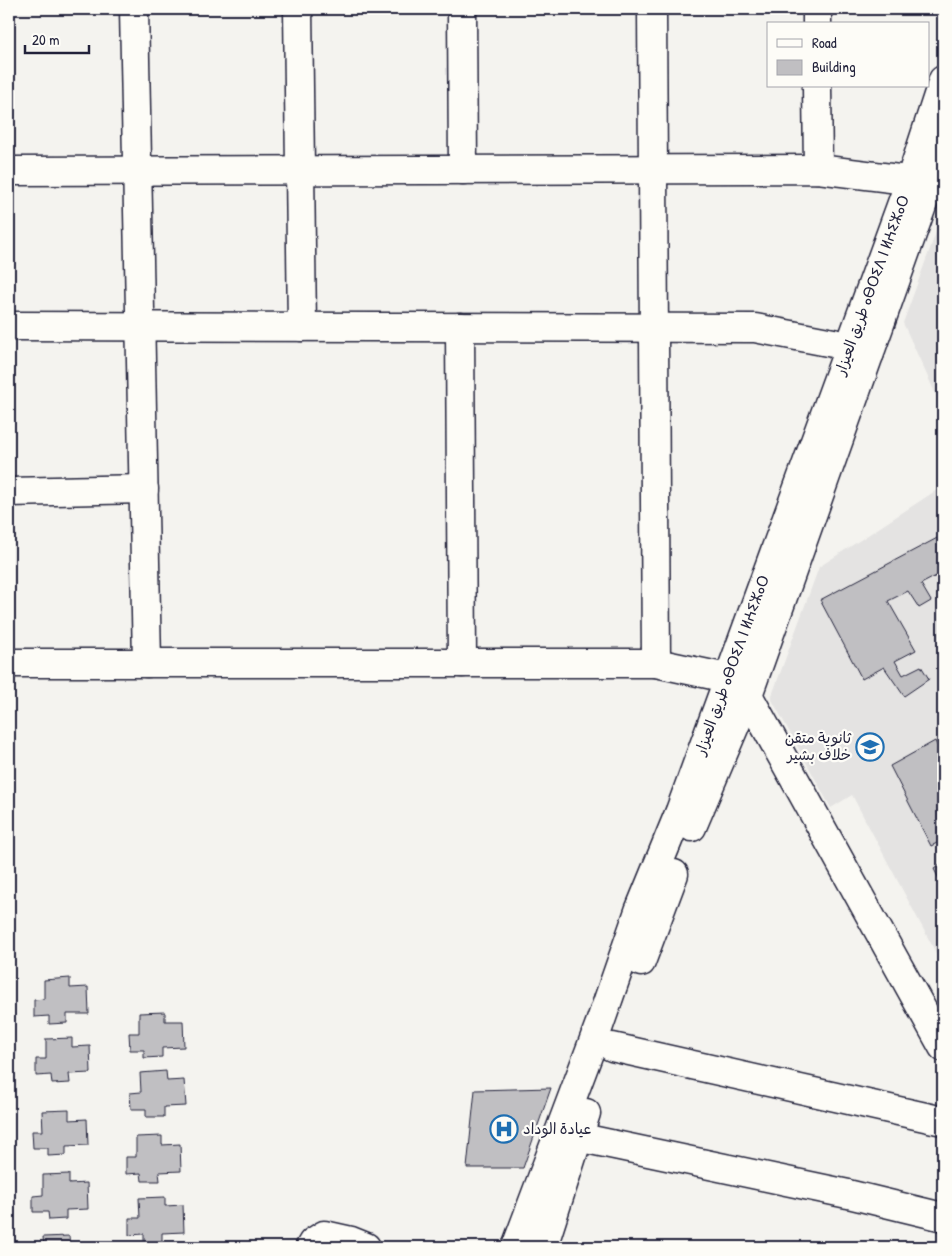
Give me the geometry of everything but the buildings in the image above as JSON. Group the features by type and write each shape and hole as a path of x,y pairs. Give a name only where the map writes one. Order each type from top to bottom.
{"street":[{"path":"134,9 147,663"},
{"path":"298,9 302,327"},
{"path":"462,9 463,170"},
{"path":"652,9 656,663"},
{"path":"817,9 817,22"},
{"name":"طريق العيزار ⴰⴱⵔⵉⴷ ⵏ ⵍⵄⵉⵣⴰⵔ","path":"516,1247 596,1034 639,911 680,811 727,678 859,349 920,182 943,80"},
{"path":"817,88 818,169"},
{"name":"طريق العيزار ⴰⴱⵔⵉⴷ ⵏ ⵍⵄⵉⵣⴰⵔ","path":"920,182 943,148"},
{"path":"9,171 818,169 920,182"},
{"path":"9,326 756,328 859,349"},
{"path":"460,327 462,663"},
{"name":"طريق العيزار ⴰⴱⵔⵉⴷ ⵏ ⵍⵄⵉⵣⴰⵔ","path":"542,1247 578,1136 612,1047 645,950 688,837 748,695 859,349"},
{"path":"9,492 144,490"},
{"path":"9,663 656,663 727,678 748,695 943,1047"},
{"path":"612,1047 943,1122"},
{"path":"578,1136 848,1194 943,1217"},
{"path":"310,1247 313,1242 324,1235 335,1236 366,1247"}],"shaded area":[{"path":"943,213 943,410 903,323"},
{"name":"ثانوية متقن خلاف بشير","path":"943,486 943,966 852,795 831,808 771,698 819,567"}],"place":[{"name":"ثانوية متقن خلاف بشير","path":"870,747"},
{"name":"عيادة الوداد","path":"504,1129"}]}
